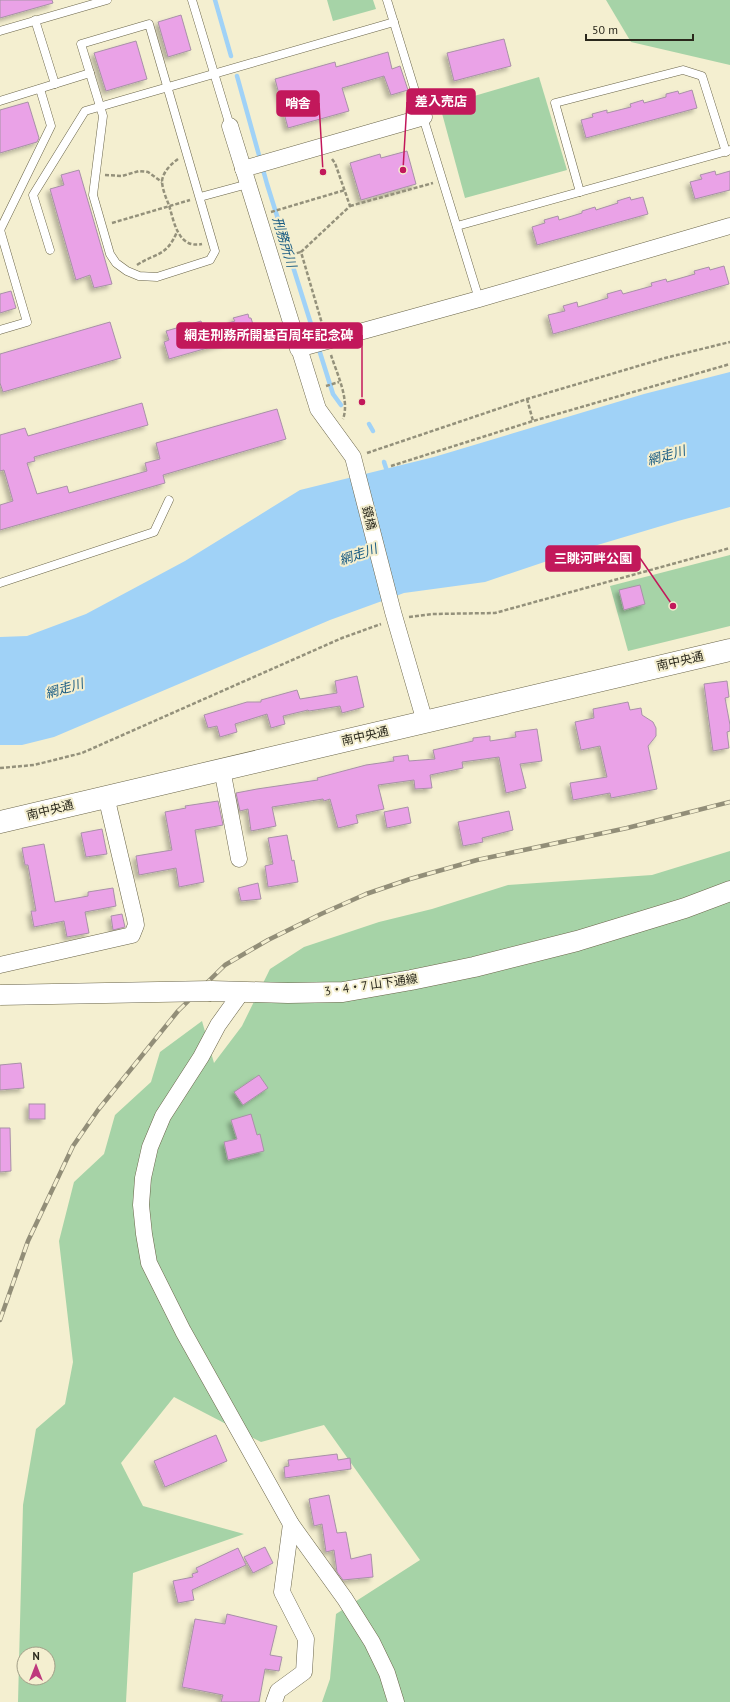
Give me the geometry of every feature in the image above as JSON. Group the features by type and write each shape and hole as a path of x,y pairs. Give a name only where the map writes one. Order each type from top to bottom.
{"highway":[{"name":"南中央通","path":"0,822 730,650"}],"street":[{"path":"243,169 424,117"},
{"path":"230,126 248,184 315,345 318,409 337,435 355,464"},
{"path":"315,345 730,226"},
{"name":"鏡橋","path":"355,464 394,615 425,722"},
{"path":"222,769 239,859"},
{"path":"0,965 132,935 136,925 135,919 106,796"},
{"name":"3・4・7 山下通線","path":"0,995 211,991 240,993 343,992 474,967 577,941 685,908 730,891"},
{"path":"240,993 218,1025 197,1063 163,1116 150,1147 143,1178 141,1205 149,1263 182,1331 292,1524 345,1599 372,1642 387,1673 396,1702"},
{"path":"274,1702 278,1691 304,1672 306,1639 282,1592 292,1524"}],"lane":[{"path":"0,30 107,0"},
{"path":"192,0 230,126"},
{"path":"387,0 479,299"},
{"path":"35,20 55,84"},
{"path":"50,250 33,195 85,111 394,22"},
{"path":"149,24 212,240 214,251 210,260 157,277 139,276 127,271 116,263 110,254 93,195 102,116 90,73 81,44 149,24"},
{"path":"457,226 580,192 728,151 702,76 683,70 556,103 580,192"},
{"path":"0,101 90,73"},
{"path":"0,330 27,322 0,230 51,126 40,89"},
{"path":"200,197 248,184"},
{"path":"0,583 154,532 169,500"}],"path":[{"path":"321,147 335,163 346,190 350,206"},
{"path":"162,182 169,167 177,159 187,154"},
{"path":"95,175 122,176 139,171 148,172 162,182 177,232 183,240 196,245 212,240"},
{"path":"286,256 301,252 350,206 443,180"},
{"path":"273,212 346,190"},
{"path":"101,226 200,197"},
{"path":"127,271 145,259 167,249 177,232"},
{"path":"301,252 315,345 339,382 344,398 344,415 337,435"},
{"path":"355,464 527,399 665,358 730,342"},
{"path":"391,466 533,421 730,364"},
{"path":"327,386 339,382"},
{"path":"527,399 533,421"},
{"path":"0,768 34,765 82,753 394,615 495,613 730,548"}],"green space":[{"path":"327,0 373,0 376,9 333,21"},
{"path":"606,0 730,0 730,65 631,42"},
{"path":"539,77 567,170 465,198 440,106"},
{"path":"730,555 730,626 628,651 610,586"},
{"path":"730,851 730,1702 322,1702 330,1679 336,1614 420,1560 324,1425 261,1442 174,1397 121,1463 143,1506 244,1534 133,1573 126,1702 18,1702 18,1686 56,1686 56,1646 19,1646 23,1505 36,1429 65,1404 73,1362 59,1241 74,1182 104,1154 115,1115 151,1082 160,1052 202,1021 214,1063 242,1026 270,969 304,947 379,922 432,909 508,885 652,875"}],"water":[{"name":"網走川","path":"730,372 730,507 574,552 485,582 404,593 330,620 54,737 22,745 0,745 0,637 27,636 86,614 185,561 300,490 434,457 644,394"}],"building":[{"path":"0,0 52,0 53,3 0,18"},
{"path":"181,15 191,50 168,57 158,22"},
{"path":"504,39 511,66 454,81 447,53"},
{"path":"136,41 147,79 106,91 94,53"},
{"path":"388,52 392,69 400,66 408,90 391,95 384,76 342,88 349,111 288,128 275,79 335,62 336,67"},
{"path":"692,90 697,108 586,138 581,120 593,117 592,114 607,110 607,113 631,107 630,104 643,100 644,103 666,97 666,94 678,91 679,94"},
{"path":"28,102 39,138 37,142 0,153 0,110"},
{"path":"407,151 416,184 361,200 350,163 380,154 381,158"},
{"path":"79,170 112,284 94,288 90,275 76,280 50,189 64,185 61,175"},
{"path":"715,171 716,175 730,171 730,190 695,199 690,182 702,179 700,175"},
{"path":"630,197 631,200 643,197 648,214 537,245 532,227 545,223 544,220 558,216 559,220 582,213 582,211 595,207 596,210 618,203 617,201"},
{"path":"724,266 729,284 553,334 548,315 565,311 563,306 577,302 578,307 608,298 607,294 621,290 623,294 652,286 651,283 666,279 667,282 695,274 694,271 709,267 710,270"},
{"path":"11,291 16,308 0,313 0,294"},
{"path":"248,314 249,318 251,318 256,334 169,359 164,342 169,340 166,331 201,321 204,330 235,321 233,318"},
{"path":"110,322 121,358 3,392 0,383 0,354"},
{"path":"142,403 148,425 34,457 35,461 27,463 37,494 67,486 69,493 147,471 145,463 160,459 156,443 277,409 286,439 163,475 165,483 0,530 0,505 13,501 4,470 0,471 0,435 25,428 28,436"},
{"path":"640,585 645,604 624,610 619,590"},
{"path":"357,676 364,707 342,713 340,706 308,710 283,716 285,724 271,728 267,714 235,724 237,732 220,737 217,726 208,728 204,715 247,702 261,702 261,700 297,690 300,699 337,693 335,681"},
{"path":"727,681 729,697 725,698 730,725 730,731 727,732 729,748 713,751 704,684"},
{"path":"628,702 630,710 641,708 642,715 653,722 656,728 656,736 648,746 657,789 611,798 610,793 573,800 570,783 607,777 600,746 581,750 575,722 594,718 593,709"},
{"path":"537,729 542,761 520,764 526,788 506,793 499,757 462,762 463,768 430,775 432,788 415,789 414,780 378,785 384,809 356,815 358,823 338,828 330,799 272,807 276,826 251,831 248,809 240,811 236,793 318,780 317,778 366,765 394,761 393,757 408,755 409,761 435,759 433,750 473,741 473,738 490,736 490,741 516,737 515,732"},
{"path":"218,801 223,825 195,830 204,882 179,887 176,868 139,875 136,856 172,850 165,812 186,808 185,806"},
{"path":"408,807 411,823 387,828 384,812"},
{"path":"509,811 513,830 482,838 483,842 463,846 458,822"},
{"path":"102,829 107,854 86,857 81,833"},
{"path":"287,835 298,882 268,887 265,866 273,864 268,838"},
{"path":"44,844 55,902 88,896 88,892 113,888 116,906 85,912 89,933 67,937 64,921 34,927 31,911 36,911 28,865 25,865 22,848"},
{"path":"258,883 261,899 241,901 238,888"},
{"path":"122,914 125,927 113,930 111,916"},
{"path":"21,1063 24,1088 0,1090 0,1065"},
{"path":"259,1075 268,1088 243,1105 234,1092"},
{"path":"29,1104 45,1104 45,1119 29,1119"},
{"path":"251,1114 257,1135 260,1134 264,1151 228,1160 224,1142 237,1139 231,1120"},
{"path":"0,1128 10,1128 11,1171 0,1172"},
{"path":"216,1435 227,1461 165,1487 154,1461"},
{"path":"337,1454 338,1460 350,1458 351,1469 285,1478 284,1467 289,1466 288,1460"},
{"path":"329,1495 337,1533 346,1532 351,1559 371,1554 373,1577 343,1580 337,1572 334,1550 326,1552 322,1524 314,1526 309,1499"},
{"path":"265,1547 273,1563 253,1573 244,1557"},
{"path":"238,1548 246,1565 192,1590 194,1600 178,1603 173,1581 193,1577 192,1574 198,1572 196,1568"},
{"path":"227,1614 277,1626 270,1655 282,1657 279,1671 265,1669 259,1702 221,1702 223,1695 182,1687 195,1619 225,1624"}],"waterway":[{"name":"刑務所川","path":"215,0 231,56"},
{"name":"刑務所川","path":"237,76 267,184 333,394 341,405"},
{"name":"刑務所川","path":"369,424 373,431"},
{"name":"刑務所川","path":"384,462 388,474"}],"railway":[{"path":"0,1320 28,1241 73,1146 98,1110 178,1011 225,965 268,940 321,914 366,894 410,879 477,860 627,828 730,802"}],"place":[{"name":"差入売店","path":"403,170"},
{"name":"哨舎","path":"323,172"},
{"name":"網走刑務所開基百周年記念碑","path":"362,402"},
{"name":"三眺河畔公園","path":"673,606"}]}
